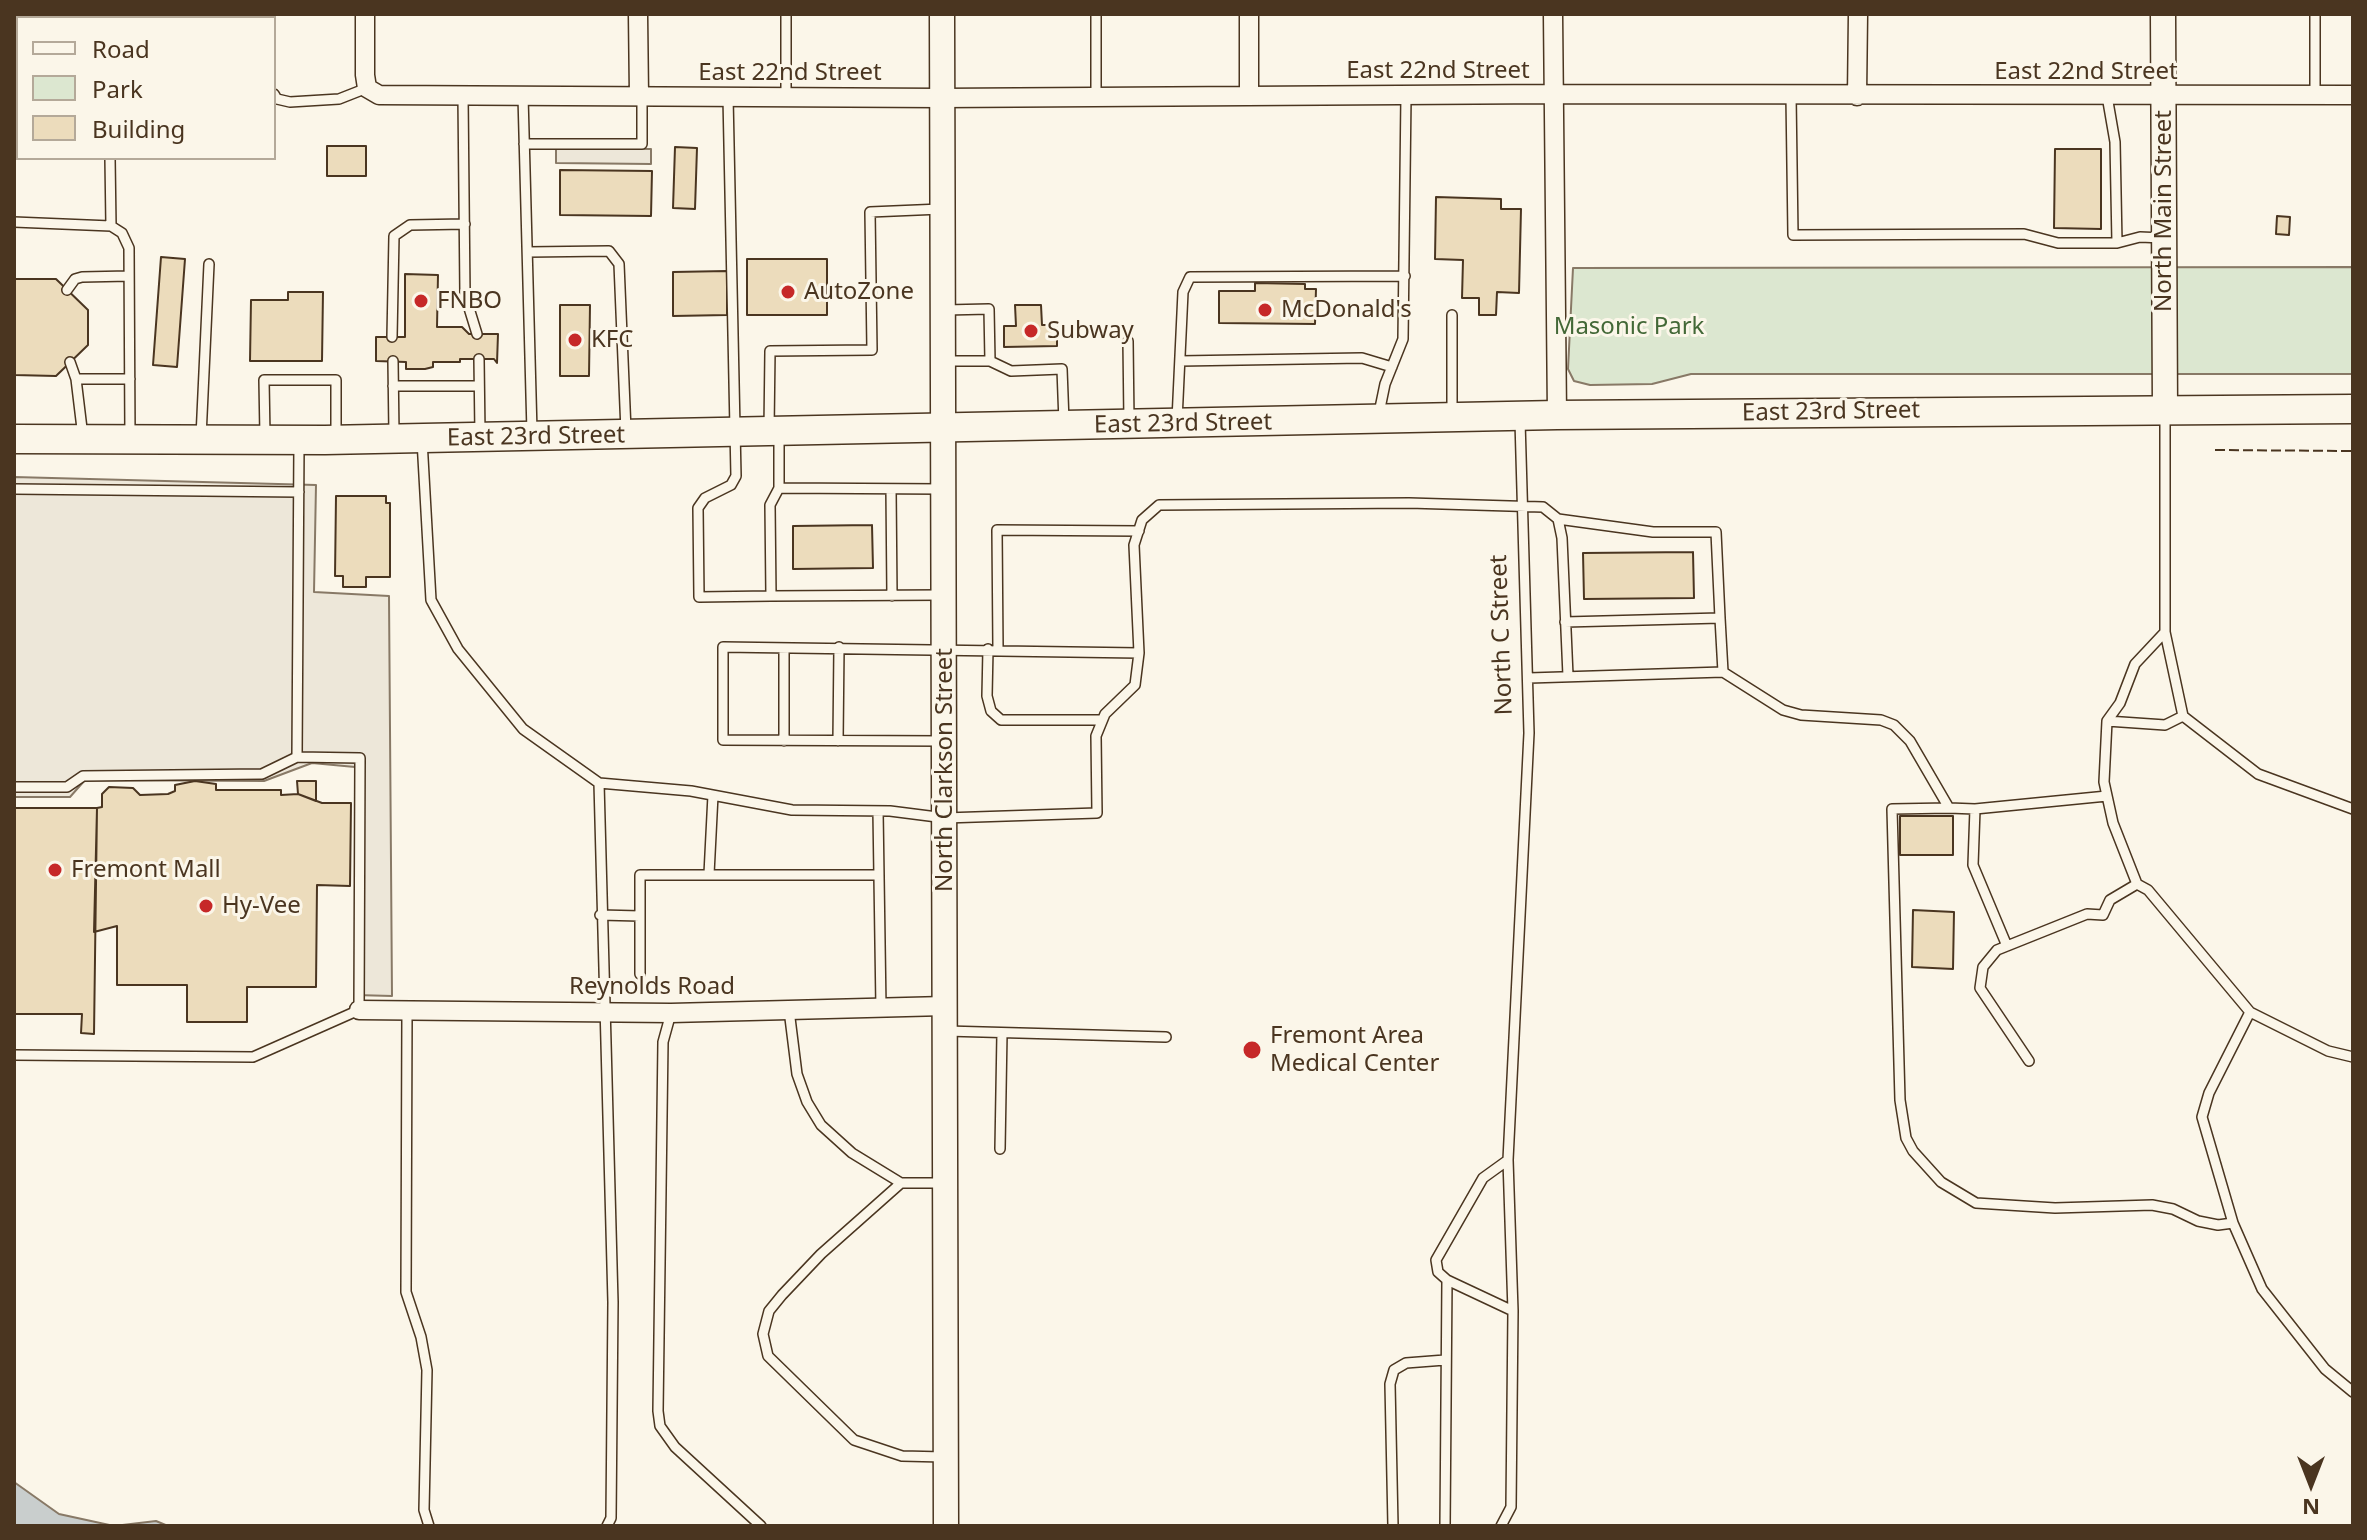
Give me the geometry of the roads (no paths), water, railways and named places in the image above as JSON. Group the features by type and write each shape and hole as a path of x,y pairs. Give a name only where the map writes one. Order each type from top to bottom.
{"main road":[{"name":"East 23rd Street","path":"14,439 422,439 1557,415 2353,409"}],"street":[{"path":"365,14 367,88"},
{"path":"638,14 640,96"},
{"name":"North Clarkson Street","path":"942,14 946,1526"},
{"path":"1249,14 1249,95"},
{"path":"1553,14 1557,415"},
{"path":"1857,96 1858,14"},
{"name":"North Main Street","path":"2163,14 2165,409"},
{"name":"East 22nd Street","path":"367,88 379,95 941,98 1552,94 2353,95"},
{"name":"Reynolds Road","path":"359,1010 671,1013 945,1006"}],"lane":[{"path":"786,14 786,97"},
{"path":"1096,14 1096,95"},
{"path":"2315,14 2315,95"},
{"path":"276,95 290,102 339,99 367,88"},
{"path":"463,96 465,295 477,334"},
{"path":"523,96 532,437"},
{"path":"524,144 642,144 640,96"},
{"path":"1377,420 1403,339 1406,96"},
{"path":"1791,96 1793,235 2024,234 2058,243 2117,243 2140,237 2163,238"},
{"path":"2107,96 2115,142 2117,243"},
{"path":"728,97 736,476 731,485 705,498 698,508 699,597 945,595"},
{"path":"110,160 111,226"},
{"path":"771,596 770,505 779,488 770,351 872,350 870,212 942,209"},
{"path":"14,222 111,226 122,233 129,248 130,441"},
{"path":"392,337 394,236 410,225 465,224"},
{"path":"528,252 609,251 619,264 626,435"},
{"path":"201,441 209,264"},
{"path":"67,290 75,279 82,277 129,276"},
{"path":"1177,424 1183,292 1190,277 1405,276"},
{"path":"942,310 989,309 990,361"},
{"path":"1452,315 1452,418"},
{"path":"1128,341 1129,425"},
{"path":"1180,361 1362,358 1392,367"},
{"path":"479,359 480,438"},
{"path":"393,361 394,439"},
{"path":"943,361 990,361 1011,371 1062,369 1064,426"},
{"path":"70,362 76,379 84,440"},
{"path":"76,379 130,379"},
{"path":"265,440 264,380 336,380 336,440"},
{"path":"393,386 479,386"},
{"path":"2165,409 2165,632 2183,716 2258,774 2353,809"},
{"name":"North C Street","path":"1501,1526 1511,1507 1513,1311 1508,1160 1529,678 1520,505 1520,417"},
{"path":"422,439 431,600 458,649 523,729 599,783 713,795 792,810 878,811 945,818 1097,813 1096,736 1102,720 1135,685 1139,653 1134,545 1142,520 1159,505 1520,505 1543,507 1558,519 1653,532 1716,532 1723,672"},
{"path":"297,757 299,440"},
{"path":"779,488 944,489"},
{"path":"14,489 299,492"},
{"path":"891,489 892,596"},
{"path":"1558,519 1562,538 1568,676"},
{"path":"1102,720 1001,720 991,711 987,696 993,649 997,530 1139,531"},
{"path":"1565,622 1720,618"},
{"path":"2165,632 2135,664 2120,703 2107,721 2104,782 2113,823 2137,884 2148,890 2250,1012 2328,1051 2353,1057"},
{"path":"945,741 723,740 723,647 1139,653"},
{"path":"838,741 839,647"},
{"path":"784,649 784,741"},
{"path":"1529,678 1723,672 1783,710 1801,715 1881,720 1894,725 1910,741 1949,808"},
{"path":"2107,721 2165,725 2183,716"},
{"path":"14,787 67,787 83,776 262,774 297,757 360,758 359,1010 253,1057 14,1055"},
{"path":"599,783 600,915 606,1012 613,1302 611,1518 607,1526"},
{"path":"709,874 713,795"},
{"path":"2107,796 1975,809 1892,809 1900,1100 1906,1138 1919,1159 1941,1182 1976,1203 2055,1208 2152,1205 2173,1209 2198,1221 2218,1225 2233,1223"},
{"path":"1975,809 1973,865 2007,946"},
{"path":"878,811 881,1008"},
{"path":"640,974 640,875 879,875"},
{"path":"2029,1061 1980,988 1983,967 1997,950 2087,914 2103,915 2110,900 2137,884"},
{"path":"600,915 640,916"},
{"path":"789,1010 797,1074 807,1102 821,1125 852,1153 901,1183 946,1183"},
{"path":"407,1011 406,1292 427,1370 424,1510 429,1526"},
{"path":"2250,1012 2209,1093 2202,1117 2233,1223 2262,1289 2325,1369 2353,1392"},
{"path":"671,1013 663,1042 660,1426 675,1447 761,1526"},
{"path":"946,1031 1166,1037"},
{"path":"1000,1149 1002,1033"},
{"path":"1508,1160 1483,1178 1436,1260 1438,1272 1447,1280 1513,1311"},
{"path":"901,1183 821,1254 782,1295 769,1311 763,1334 768,1356 854,1440 902,1456 947,1457"},
{"path":"1445,1526 1447,1280"},
{"path":"1393,1526 1390,1384 1394,1370 1406,1363 1445,1360"}],"place":[{"name":"AutoZone","path":"788,292"},
{"name":"FNBO","path":"421,301"},
{"name":"McDonald's","path":"1265,310"},
{"name":"Subway","path":"1031,331"},
{"name":"KFC","path":"575,340"},
{"name":"Fremont Mall","path":"55,870"},
{"name":"Hy-Vee","path":"206,906"},
{"name":"Fremont Area Medical Center","path":"1252,1050"}],"park label":[{"name":"Masonic Park","path":"1629,327"}]}
